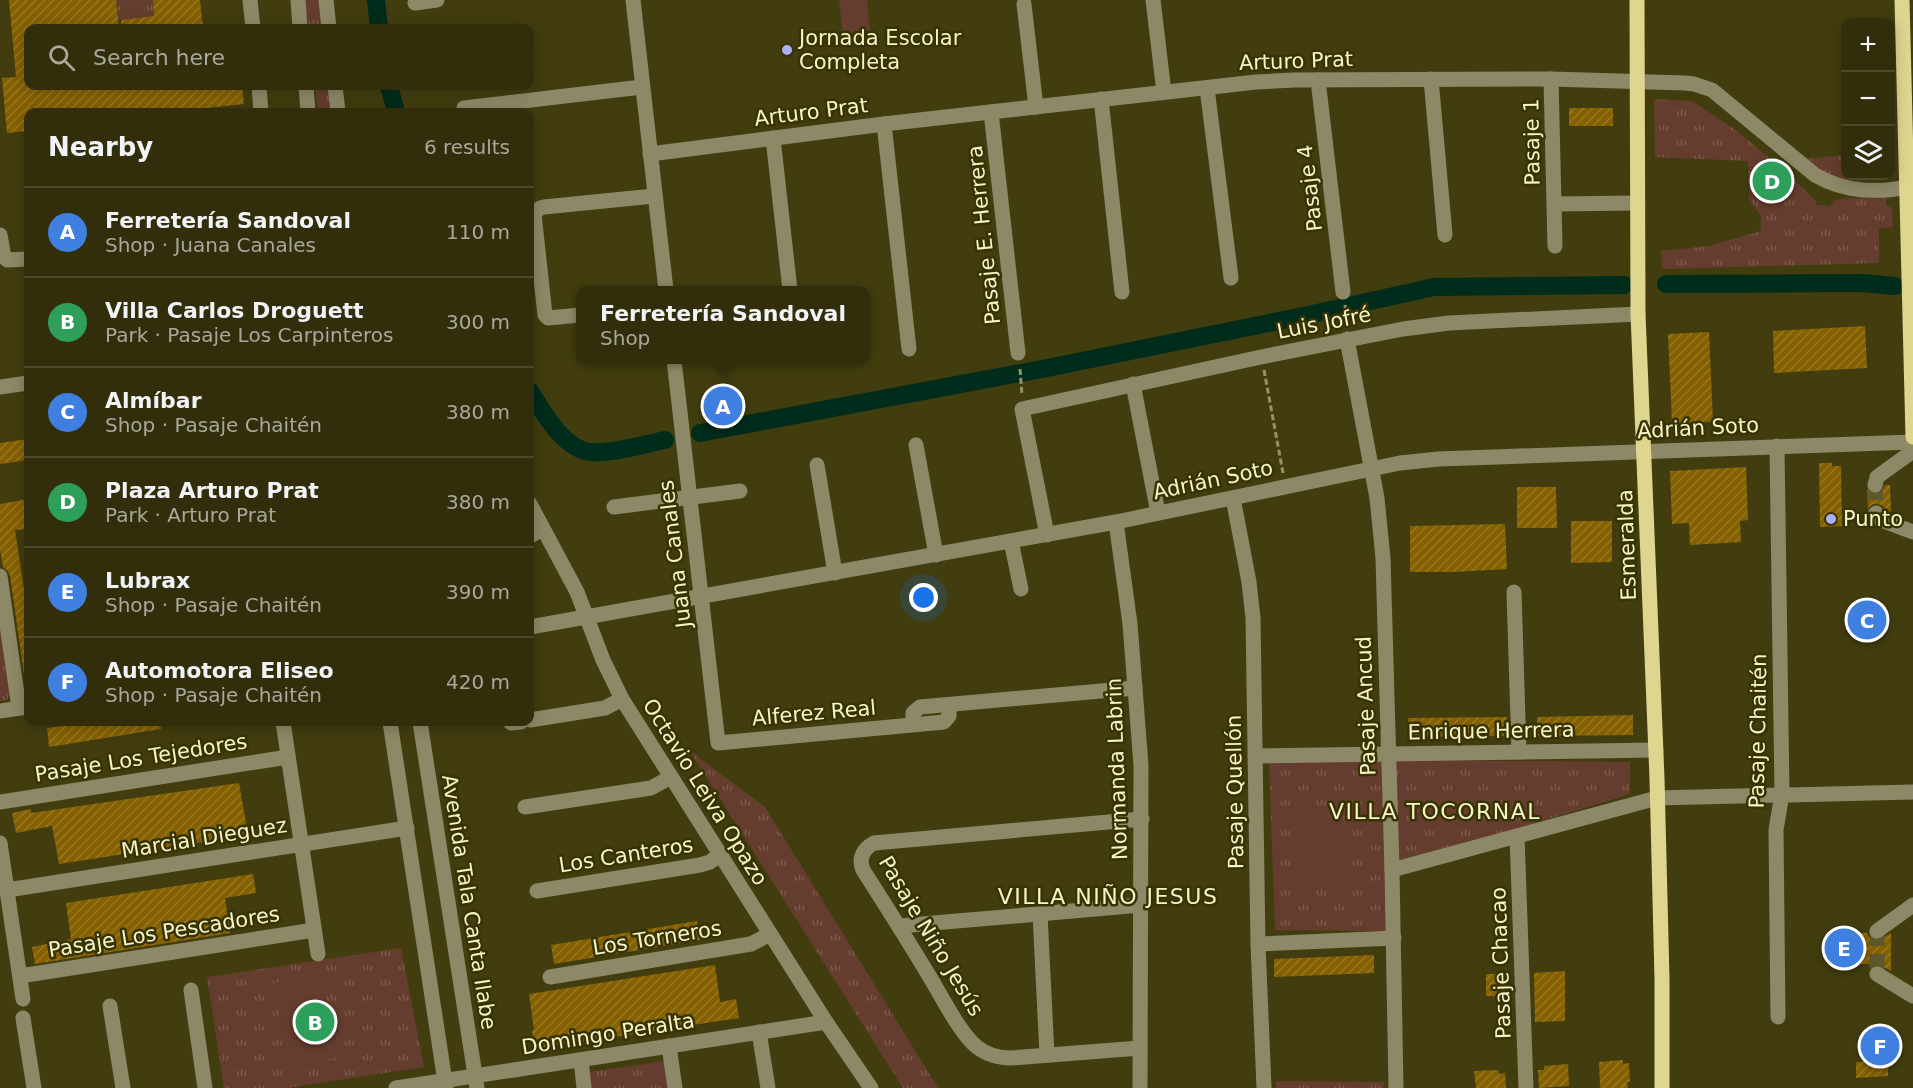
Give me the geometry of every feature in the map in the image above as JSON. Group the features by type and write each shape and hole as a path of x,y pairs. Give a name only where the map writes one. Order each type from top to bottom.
{"main road":[{"name":"Esmeralda","path":"1637,0 1638,314 1658,798 1662,1088"},
{"path":"1906,6 1913,437"}],"street":[{"path":"250,0 253,24"},
{"path":"298,0 300,24"},
{"path":"326,0 329,24"},
{"path":"415,3 437,0"},
{"path":"633,0 665,286"},
{"path":"1153,0 1164,92"},
{"path":"1024,4 1036,107"},
{"path":"1431,79 1445,235"},
{"name":"Pasaje 1","path":"1551,79 1555,246"},
{"name":"Arturo Prat","path":"650,154 884,124 1278,80 1637,81 1694,84 1712,90 1815,175 1835,185 1846,189 1868,191 1910,187"},
{"name":"Pasaje 4","path":"1318,80 1344,297"},
{"path":"464,108 642,87"},
{"path":"1207,88 1231,278"},
{"path":"258,90 261,108"},
{"path":"306,90 309,108"},
{"path":"335,90 338,108"},
{"path":"1101,99 1122,292"},
{"name":"Pasaje E. Herrera","path":"991,112 1019,360"},
{"path":"884,124 909,349"},
{"path":"773,138 789,286"},
{"path":"576,315 549,318 545,315 534,214 544,207 654,195"},
{"name":"Pasaje 1","path":"1554,204 1638,202"},
{"path":"0,235 4,257 7,260 24,259"},
{"name":"Luis Jofré","path":"1047,535 1022,409 1404,328 1449,323 1638,314"},
{"name":"Pasaje Ancud","path":"1347,339 1377,498 1383,558 1396,1088"},
{"name":"Juana Canales","path":"674,364 718,743"},
{"path":"0,387 24,384"},
{"path":"1133,384 1158,513"},
{"name":"Adrián Soto","path":"534,626 1116,522 1400,463 1439,459 1913,442"},
{"path":"916,445 936,555"},
{"name":"Pasaje Chaitén","path":"1777,446 1782,794 1776,830 1778,1017"},
{"path":"1875,485 1877,477 1913,451"},
{"path":"817,465 835,573"},
{"path":"614,507 740,491"},
{"name":"Pasaje Quellón","path":"1233,498 1249,582 1253,618 1258,944 1264,1088"},
{"path":"1876,513 1881,520 1913,532"},
{"name":"Normanda Labrin","path":"1116,522 1130,624 1141,756 1140,1088"},
{"name":"Octavio Leiva Opazo","path":"536,532 569,575 603,660 622,699 719,855 871,1088"},
{"path":"1011,541 1021,590"},
{"path":"0,576 24,707 0,711"},
{"path":"1514,592 1519,752"},
{"name":"Alferez Real","path":"718,743 946,720 950,716 949,705 1135,688"},
{"path":"534,719 605,708 622,699"},
{"path":"284,726 318,954"},
{"path":"391,726 446,1084"},
{"name":"Avenida Tala Canta Ilabe","path":"421,726 477,1082"},
{"name":"Enrique Herrera","path":"1255,756 1656,750"},
{"name":"Pasaje Los Tejedores","path":"0,802 288,757"},
{"path":"525,807 651,788 671,777"},
{"path":"1392,870 1658,798 1913,792"},
{"name":"Pasaje Niño Jesús","path":"1140,1048 1002,1058 984,1052 970,1041 949,1009 861,866 861,855 874,843 1142,819"},
{"name":"Marcial Dieguez","path":"4,882 302,844 407,828"},
{"name":"Pasaje Chacao","path":"1517,836 1526,1088"},
{"path":"0,843 23,999"},
{"name":"Los Canteros","path":"537,891 700,866 719,855"},
{"path":"899,926 1141,905"},
{"path":"1877,931 1913,905"},
{"path":"1040,914 1047,1055"},
{"name":"Pasaje Los Pescadores","path":"20,976 314,930"},
{"name":"Los Torneros","path":"550,977 751,944 770,934"},
{"path":"1258,944 1394,938"},
{"path":"1877,974 1913,996"},
{"path":"191,990 205,1088"},
{"path":"110,1006 123,1088"},
{"path":"23,1018 34,1088"},
{"name":"Domingo Peralta","path":"396,1088 477,1082 581,1060 826,1022"},
{"path":"759,1032 768,1088"},
{"path":"669,1046 675,1088"},
{"path":"581,1060 584,1088"}],"path":[{"path":"1344,297 1346,318"},
{"path":"1262,357 1285,487"},
{"path":"1019,360 1022,383"}],"green space":[{"path":"116,0 153,0 154,16 118,20"},
{"path":"304,0 320,0 323,24 307,24"},
{"path":"839,0 867,0 870,31 843,35"},
{"path":"315,90 328,90 331,108 318,108"},
{"path":"1654,99 1692,101 1737,131 1787,173 1816,201 1816,205 1830,206 1834,200 1887,194 1886,205 1892,208 1893,227 1879,228 1879,263 1662,269 1661,251 1709,246 1761,231 1761,216 1749,199 1748,161 1655,157"},
{"path":"1841,155 1841,178 1829,176 1804,159"},
{"path":"0,622 10,692 7,700 0,701"},
{"path":"690,751 765,807 938,1088 903,1088"},
{"path":"1269,759 1630,762 1630,794 1386,869 1387,931 1275,930"},
{"path":"1343,808 1345,883 1297,884 1296,809"},
{"path":"401,948 424,1067 286,1088 224,1088 207,977"},
{"path":"323,975 336,1058 287,1066 274,983"},
{"path":"665,1061 668,1088 590,1088 588,1072"},
{"path":"1276,1081 1384,1082 1384,1088 1276,1088"}],"building":[{"path":"9,0 116,0 119,24 24,24 24,90 242,90 244,104 207,108 24,108 24,131 7,133 2,78 16,77"},
{"path":"153,0 200,0 203,24 121,24 121,20 154,16"},
{"path":"1569,108 1613,108 1613,126 1569,126"},
{"path":"1865,326 1867,368 1774,373 1773,331"},
{"path":"1709,332 1713,422 1672,423 1668,334"},
{"path":"735,397 737,413 712,416 710,400"},
{"path":"24,440 24,461 0,464 0,443"},
{"path":"1819,463 1841,466 1842,526 1820,527"},
{"path":"1746,467 1748,520 1740,521 1741,542 1690,545 1689,523 1672,524 1670,471"},
{"path":"1885,485 1890,485 1891,512 1878,504 1873,504 1868,508 1867,490 1872,494 1878,494"},
{"path":"1517,487 1556,487 1557,528 1517,528"},
{"path":"24,500 24,529 15,530 24,590 24,675 10,575 3,567 0,550 0,504"},
{"path":"1571,521 1612,521 1612,562 1571,563"},
{"path":"1505,524 1507,569 1410,572 1410,526"},
{"path":"1849,610 1885,610 1885,631 1849,630"},
{"path":"1633,715 1633,735 1538,736 1537,717"},
{"path":"1507,717 1507,736 1409,737 1408,718"},
{"path":"161,726 161,729 49,747 47,728"},
{"path":"239,783 248,835 59,864 52,826 16,833 12,813 31,809 31,813"},
{"path":"253,874 256,893 225,898 230,933 35,964 32,947 71,939 66,903"},
{"path":"697,921 700,940 554,964 551,945"},
{"path":"1832,933 1867,933 1869,937 1877,941 1891,933 1891,971 1878,964 1832,964"},
{"path":"1374,955 1374,973 1274,977 1274,959"},
{"path":"715,965 720,1002 736,999 739,1018 535,1049 529,994"},
{"path":"1565,971 1565,1021 1535,1022 1534,973"},
{"path":"1486,974 1503,974 1503,997 1486,996"},
{"path":"1887,1031 1888,1076 1856,1078 1856,1062 1873,1061 1871,1032"},
{"path":"1623,1060 1623,1064 1629,1063 1628,1088 1600,1088 1599,1062"},
{"path":"1568,1064 1569,1086 1539,1088 1538,1070 1544,1070 1544,1066"},
{"path":"1498,1070 1499,1074 1505,1073 1506,1088 1476,1088 1474,1071"}],"waterway":[{"path":"376,0 379,24"},
{"path":"390,90 395,108"},
{"path":"1666,284 1863,283 1895,286"},
{"path":"700,433 1047,368 1434,287 1624,285"},
{"path":"534,398 563,437 581,450 608,452 665,440"}],"tunnel":[{"path":"1875,485 1876,513"},
{"path":"1877,931 1877,974"}],"place":[{"name":"Jornada Escolar Completa","path":"787,50"},
{"name":"Plaza Arturo Prat","path":"1772,181"},
{"name":"Ferretería Sandoval","path":"723,406"},
{"name":"Punto","path":"1831,519"},
{"name":"Almíbar","path":"1867,620"},
{"name":"Lubrax","path":"1844,948"},
{"name":"Villa Carlos Droguett","path":"315,1022"},
{"name":"Automotora Eliseo","path":"1880,1046"}],"district":[{"name":"VILLA TOCORNAL","path":"1435,811"},
{"name":"VILLA NIÑO JESUS","path":"1108,896"}]}
